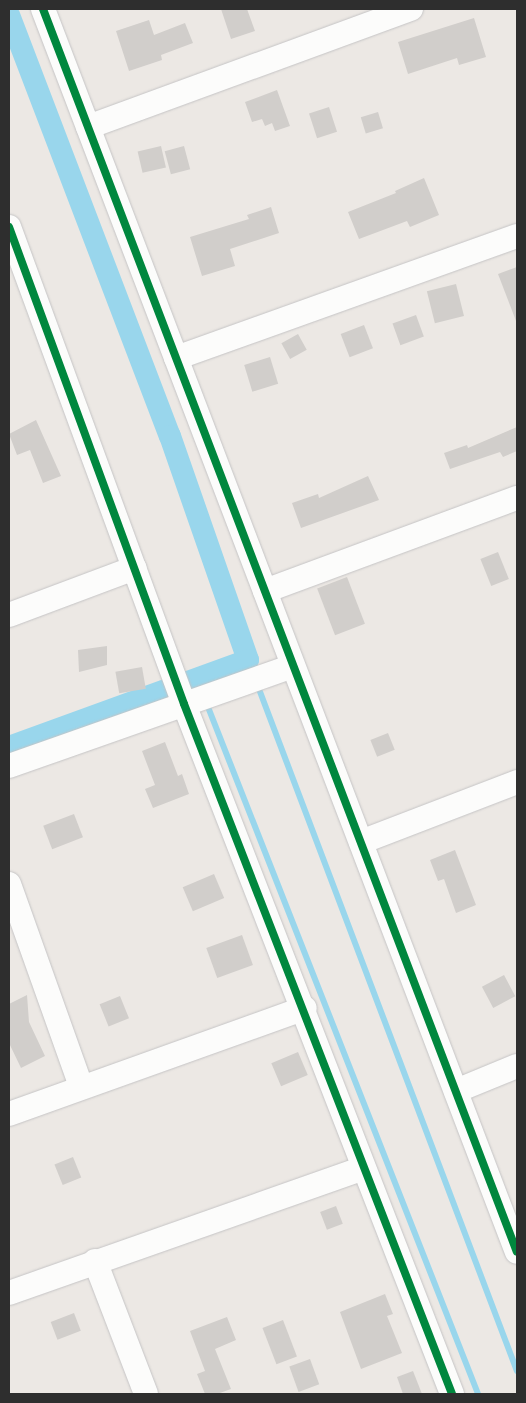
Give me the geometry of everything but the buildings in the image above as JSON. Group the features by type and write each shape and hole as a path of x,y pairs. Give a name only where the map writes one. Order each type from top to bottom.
{"street":[{"path":"43,9 517,1252"},
{"path":"88,127 411,9"},
{"path":"9,227 184,704 304,1008 363,1168 452,1394"},
{"path":"176,358 517,236"},
{"path":"265,591 517,498"},
{"path":"9,616 135,568"},
{"path":"9,766 293,666"},
{"path":"361,842 517,782"},
{"path":"9,884 81,1086"},
{"path":"9,1114 81,1086 304,1008"},
{"path":"456,1091 517,1066"},
{"path":"9,1293 363,1168"},
{"path":"95,1262 146,1394"}],"waterway":[{"path":"9,15 170,436 248,660 9,747"},
{"path":"248,660 517,1371"},
{"path":"197,679 478,1394"}],"cycle path":[{"path":"43,9 517,1252"},
{"path":"9,227 184,704 452,1394"}]}
